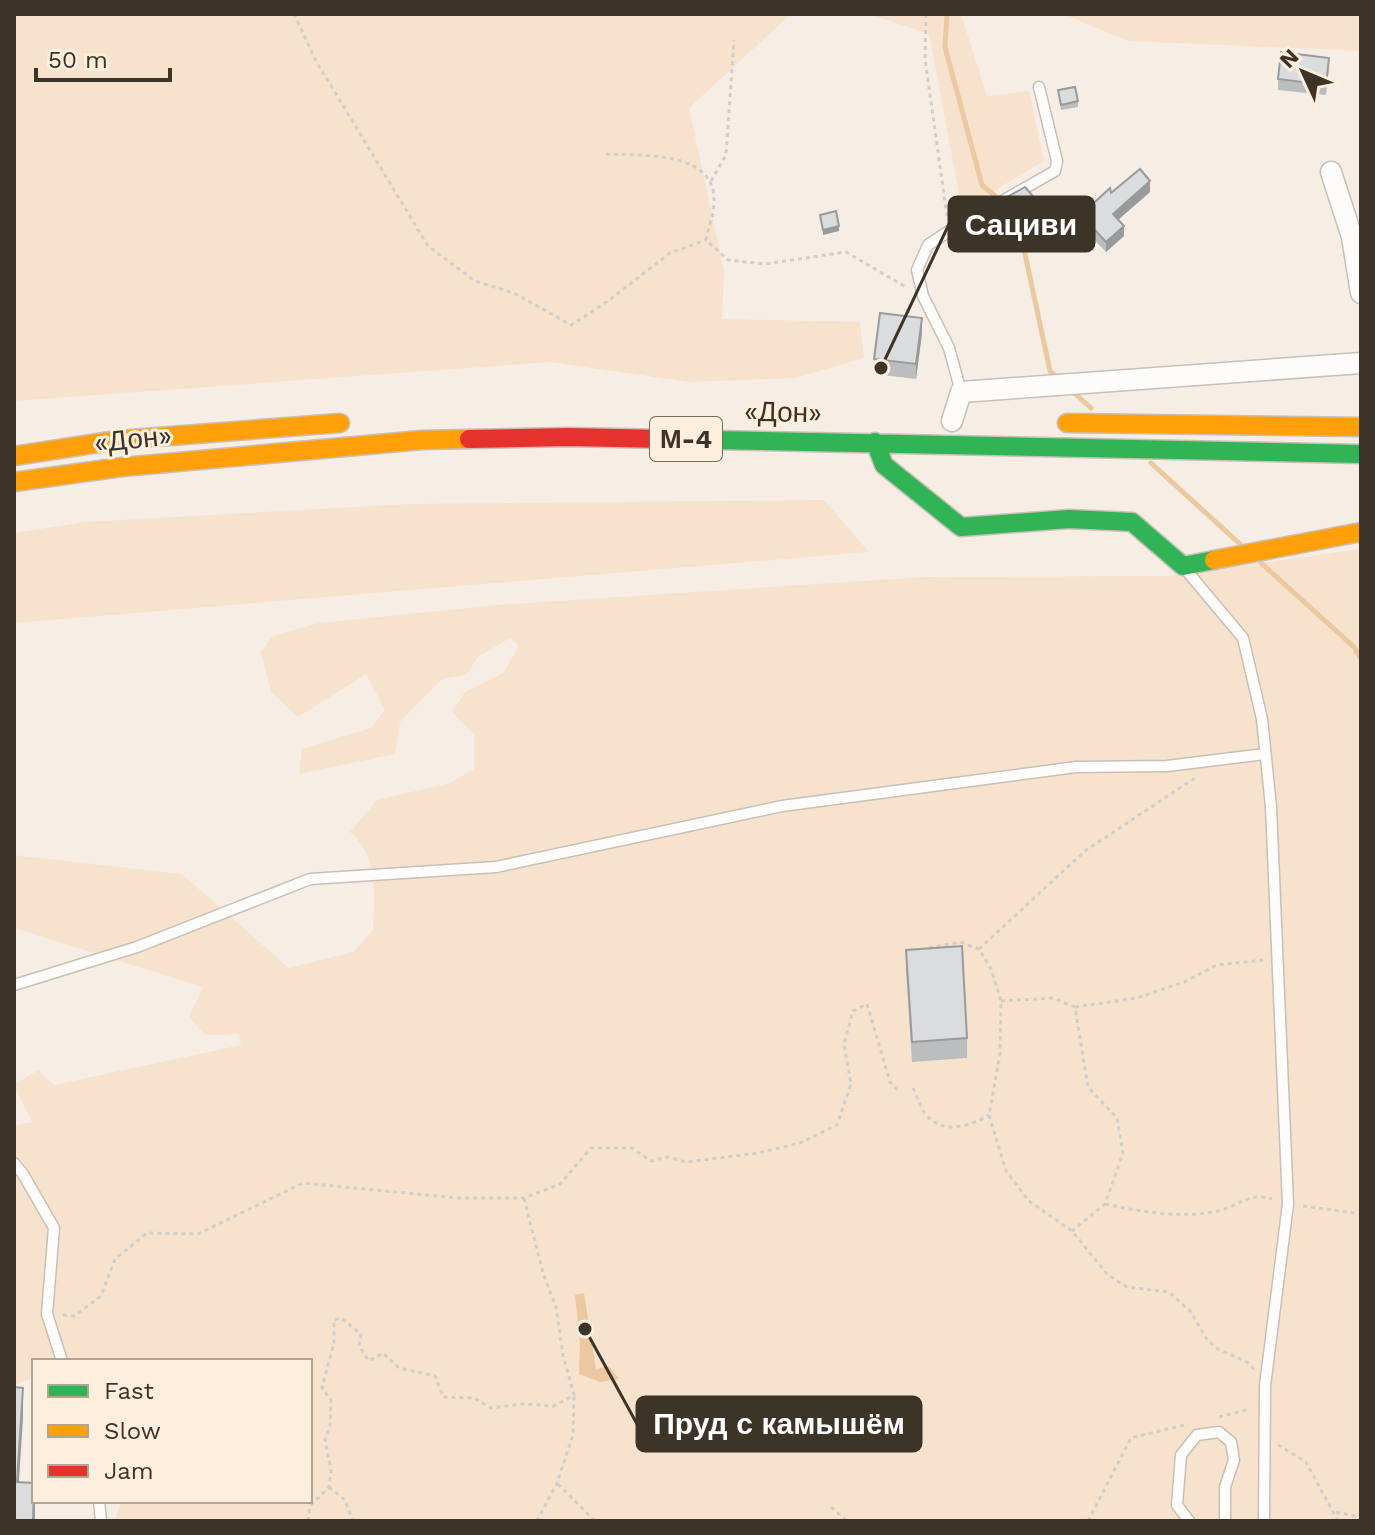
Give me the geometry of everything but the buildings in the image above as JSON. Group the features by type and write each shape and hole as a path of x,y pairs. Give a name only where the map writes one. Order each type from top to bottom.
{"main road":[{"name":"«Дон»","path":"14,456 118,440 361,421"},
{"path":"1047,423 1361,427"},
{"name":"«Дон»","path":"14,482 122,467 422,440 568,437 1361,454"},
{"path":"875,442 884,465 961,527 1069,519 1132,522 1183,566 1361,532"}],"street":[{"path":"1331,172 1352,237 1361,293"},
{"path":"952,421 961,392 1361,363"}],"lane":[{"path":"961,392 949,348 923,296 917,270 928,245 1055,171 1057,161 1039,87"},
{"path":"949,231 1021,233 1066,228"},
{"path":"1183,566 1243,638 1262,719 1271,807 1288,1204 1265,1386 1264,1521"},
{"path":"14,985 137,947 310,879 496,867 782,806 1076,767 1167,766 1265,754"},
{"path":"14,1163 54,1228 47,1314 61,1359"},
{"path":"1189,1521 1177,1505 1181,1455 1197,1435 1219,1432 1231,1442 1234,1460 1225,1487 1225,1521"}],"path":[{"path":"294,14 316,61 428,246 475,281 514,293 571,325 670,253 706,240"},
{"path":"926,14 925,59 949,231"},
{"path":"711,181 726,155 734,40"},
{"path":"606,154 671,158 701,169 711,181 714,202 706,240"},
{"path":"706,240 728,260 765,264 846,252 923,296"},
{"path":"979,949 1085,851 1191,782 1212,759"},
{"path":"919,950 960,942 979,949 991,969 1001,1001 1000,1054 989,1115 1006,1171 1029,1201 1072,1231 1108,1275 1127,1287 1169,1292 1191,1312 1206,1338 1216,1348 1249,1363 1265,1386"},
{"path":"1001,1001 1053,998 1075,1007 1137,998 1184,982 1217,965 1277,959"},
{"path":"47,1314 74,1316 101,1296 115,1259 147,1233 198,1234 303,1183 457,1198 524,1198 560,1184 591,1148 632,1148 651,1161 668,1157 686,1162 758,1153 800,1143 837,1125 851,1084 844,1044 853,1011 867,1004 890,1082 899,1092"},
{"path":"1072,1231 1105,1204 1123,1153 1117,1118 1088,1087 1075,1007"},
{"path":"913,1088 928,1117 946,1126 970,1126 989,1115"},
{"path":"1105,1204 1163,1216 1215,1212 1260,1195 1288,1204 1361,1214"},
{"path":"524,1198 543,1273 556,1307 563,1355 574,1395 573,1435 557,1483 537,1521"},
{"path":"308,1521 310,1506 329,1487 331,1470 325,1440 330,1426 331,1400 322,1388 334,1342 334,1320 341,1318 361,1334 359,1346 369,1361 383,1353 399,1368 435,1376 443,1397 474,1398 491,1408 523,1404 554,1406 574,1395"},
{"path":"1206,1420 1265,1405"},
{"path":"1088,1521 1131,1438 1191,1423"},
{"path":"1265,1438 1306,1462 1336,1512 1338,1521"},
{"path":"557,1483 595,1521"},
{"path":"329,1487 345,1500 353,1521"},
{"path":"831,1507 847,1521"},
{"path":"1336,1512 1361,1517"}],"shaded area":[{"path":"14,14 791,14 689,108 724,271 722,319 860,322 864,358 795,378 689,382 550,362 14,401"},
{"path":"868,14 961,14 987,96 1029,91 1044,161 962,210 929,34"},
{"path":"1063,14 1361,14 1361,51 1128,41"},
{"path":"824,500 869,552 14,623 14,533 85,522 409,504"},
{"path":"1361,549 1361,1521 115,1521 118,1503 312,1503 312,1359 32,1359 32,1378 14,1385 14,1126 32,1122 14,1085 38,1070 54,1085 241,1045 239,1034 205,1035 189,1017 203,987 14,928 14,855 182,874 289,968 353,952 373,930 371,865 360,842 350,832 377,800 450,783 474,769 474,735 452,712 465,692 503,673 519,646 510,638 479,656 466,675 442,679 400,722 395,754 299,774 302,749 371,728 385,710 366,674 298,717 271,692 261,652 273,636 319,623 497,605 924,577 1168,576"},
{"path":"584,1293 596,1369 609,1366 619,1379 600,1382 579,1374 580,1343 575,1295"}],"waterway":[{"path":"947,14 945,47 982,185 1006,205 1019,226 1050,371 1058,378"},
{"path":"1071,390 1091,408"},
{"path":"1151,463 1241,545"},
{"path":"1261,563 1354,647 1361,659"}],"traffic: fast":[{"path":"713,440 1361,454"},
{"path":"875,442 884,465 961,527 1069,519 1132,522 1183,566 1214,560"}],"traffic: slow":[{"path":"14,456 118,440 340,423"},
{"path":"1067,423 1361,427"},
{"path":"14,482 122,467 422,440 469,439"},
{"path":"1214,560 1361,532"}],"traffic: jam":[{"path":"469,439 568,437 713,440"}],"place":[{"name":"Сациви","path":"881,368"},
{"name":"Пруд с камышём","path":"585,1329"}]}
